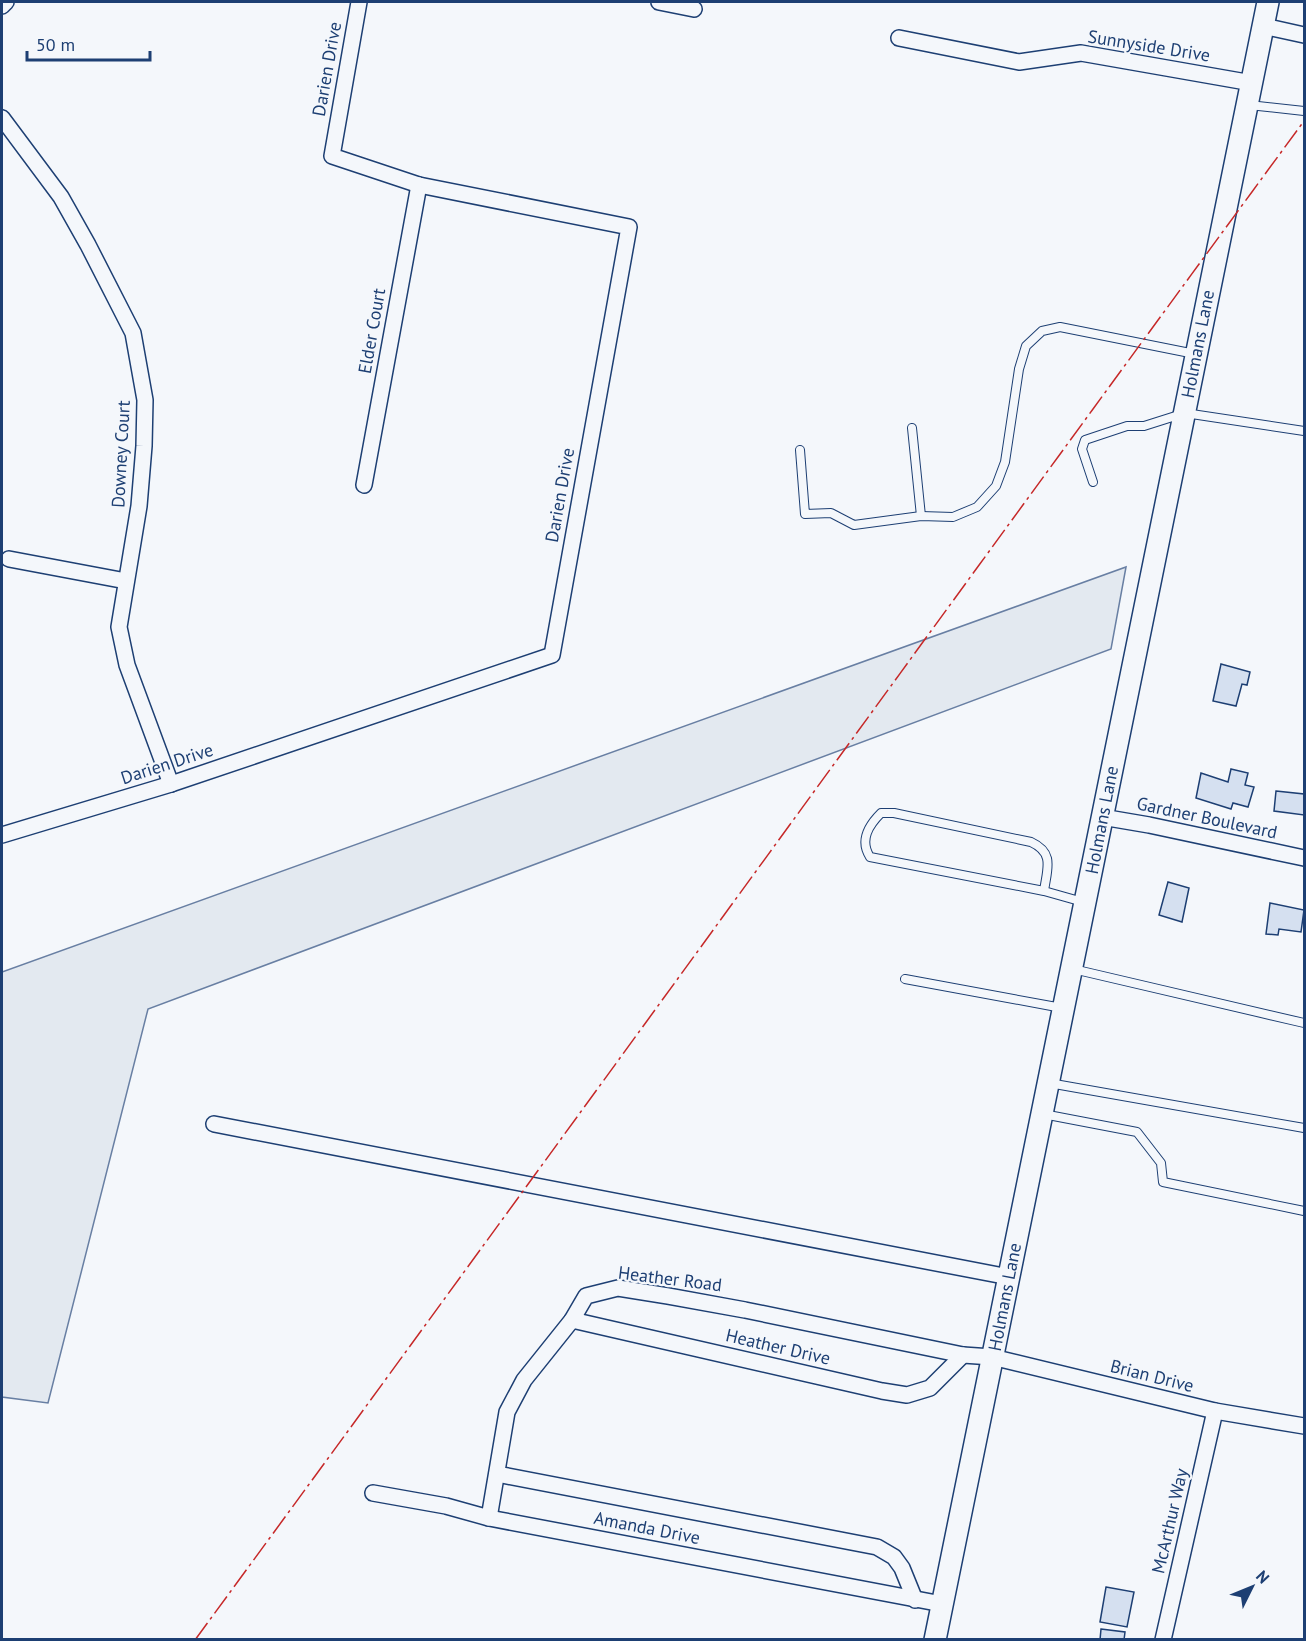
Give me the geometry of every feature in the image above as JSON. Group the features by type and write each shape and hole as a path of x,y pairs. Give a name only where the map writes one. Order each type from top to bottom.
{"main road":[{"name":"Holmans Lane","path":"935,1640 1268,2"}],"street":[{"path":"2,6 6,2"},
{"name":"Darien Drive","path":"2,835 171,784 552,655 629,227 419,185 332,156 359,2"},
{"path":"659,2 694,9"},
{"path":"1263,26 1305,35"},
{"name":"Sunnyside Drive","path":"899,38 1019,62 1081,53 1252,83"},
{"name":"Downey Court","path":"2,118 61,197 133,333 145,400 139,506 119,627 127,665 171,784"},
{"name":"Elder Court","path":"364,485 419,185"},
{"path":"9,559 126,581"},
{"name":"Gardner Boulevard","path":"1102,817 1305,858"},
{"path":"214,1124 1008,1277"},
{"name":"Heather Road","path":"489,1518 507,1412 525,1380 572,1320 586,1296 618,1288 745,1310 963,1356 992,1357"},
{"name":"Heather Drive","path":"572,1320 907,1395 930,1388 963,1356"},
{"name":"Brian Drive","path":"992,1357 1215,1411 1305,1426"},
{"name":"McArthur Way","path":"1163,1640 1215,1411"},
{"name":"Amanda Drive","path":"497,1474 877,1547 894,1557 902,1568 915,1600"},
{"name":"Amanda Drive","path":"373,1493 446,1506 489,1518 942,1604"}],"lane":[{"path":"1247,105 1305,111"},
{"path":"800,450 805,514 831,513 854,525 921,516 953,517 977,507 996,486 1005,462 1019,369 1026,346 1042,331 1060,327 1197,354"},
{"path":"1093,482 1082,450 1085,440 1127,426 1144,426 1185,413 1305,430"},
{"path":"912,428 921,516"},
{"path":"1044,891 1048,862 1046,853 1041,846 1031,842 894,813 881,813 868,828 865,838 866,851 870,857 1044,891 1085,903"},
{"path":"1071,969 1305,1023"},
{"path":"905,979 1063,1008"},
{"path":"1048,1083 1305,1128"},
{"path":"1042,1114 1137,1132 1161,1163 1162,1182 1305,1210"}],"shaded area":[{"path":"1126,567 1111,649 148,1009 48,1403 2,1397 2,972"}],"building":[{"path":"1221,664 1250,672 1247,685 1242,684 1236,706 1213,701"},
{"path":"1231,769 1248,773 1245,785 1254,787 1248,807 1233,803 1231,809 1196,798 1201,773 1228,782"},
{"path":"1276,791 1304,794 1304,815 1274,811"},
{"path":"1168,882 1189,888 1182,922 1159,915"},
{"path":"1270,903 1304,910 1301,932 1279,929 1278,935 1266,934"},
{"path":"1106,1587 1134,1592 1127,1627 1100,1622"},
{"path":"1101,1629 1125,1632 1124,1640 1100,1640"}],"power":[{"path":"195,1640 1304,121"}]}
